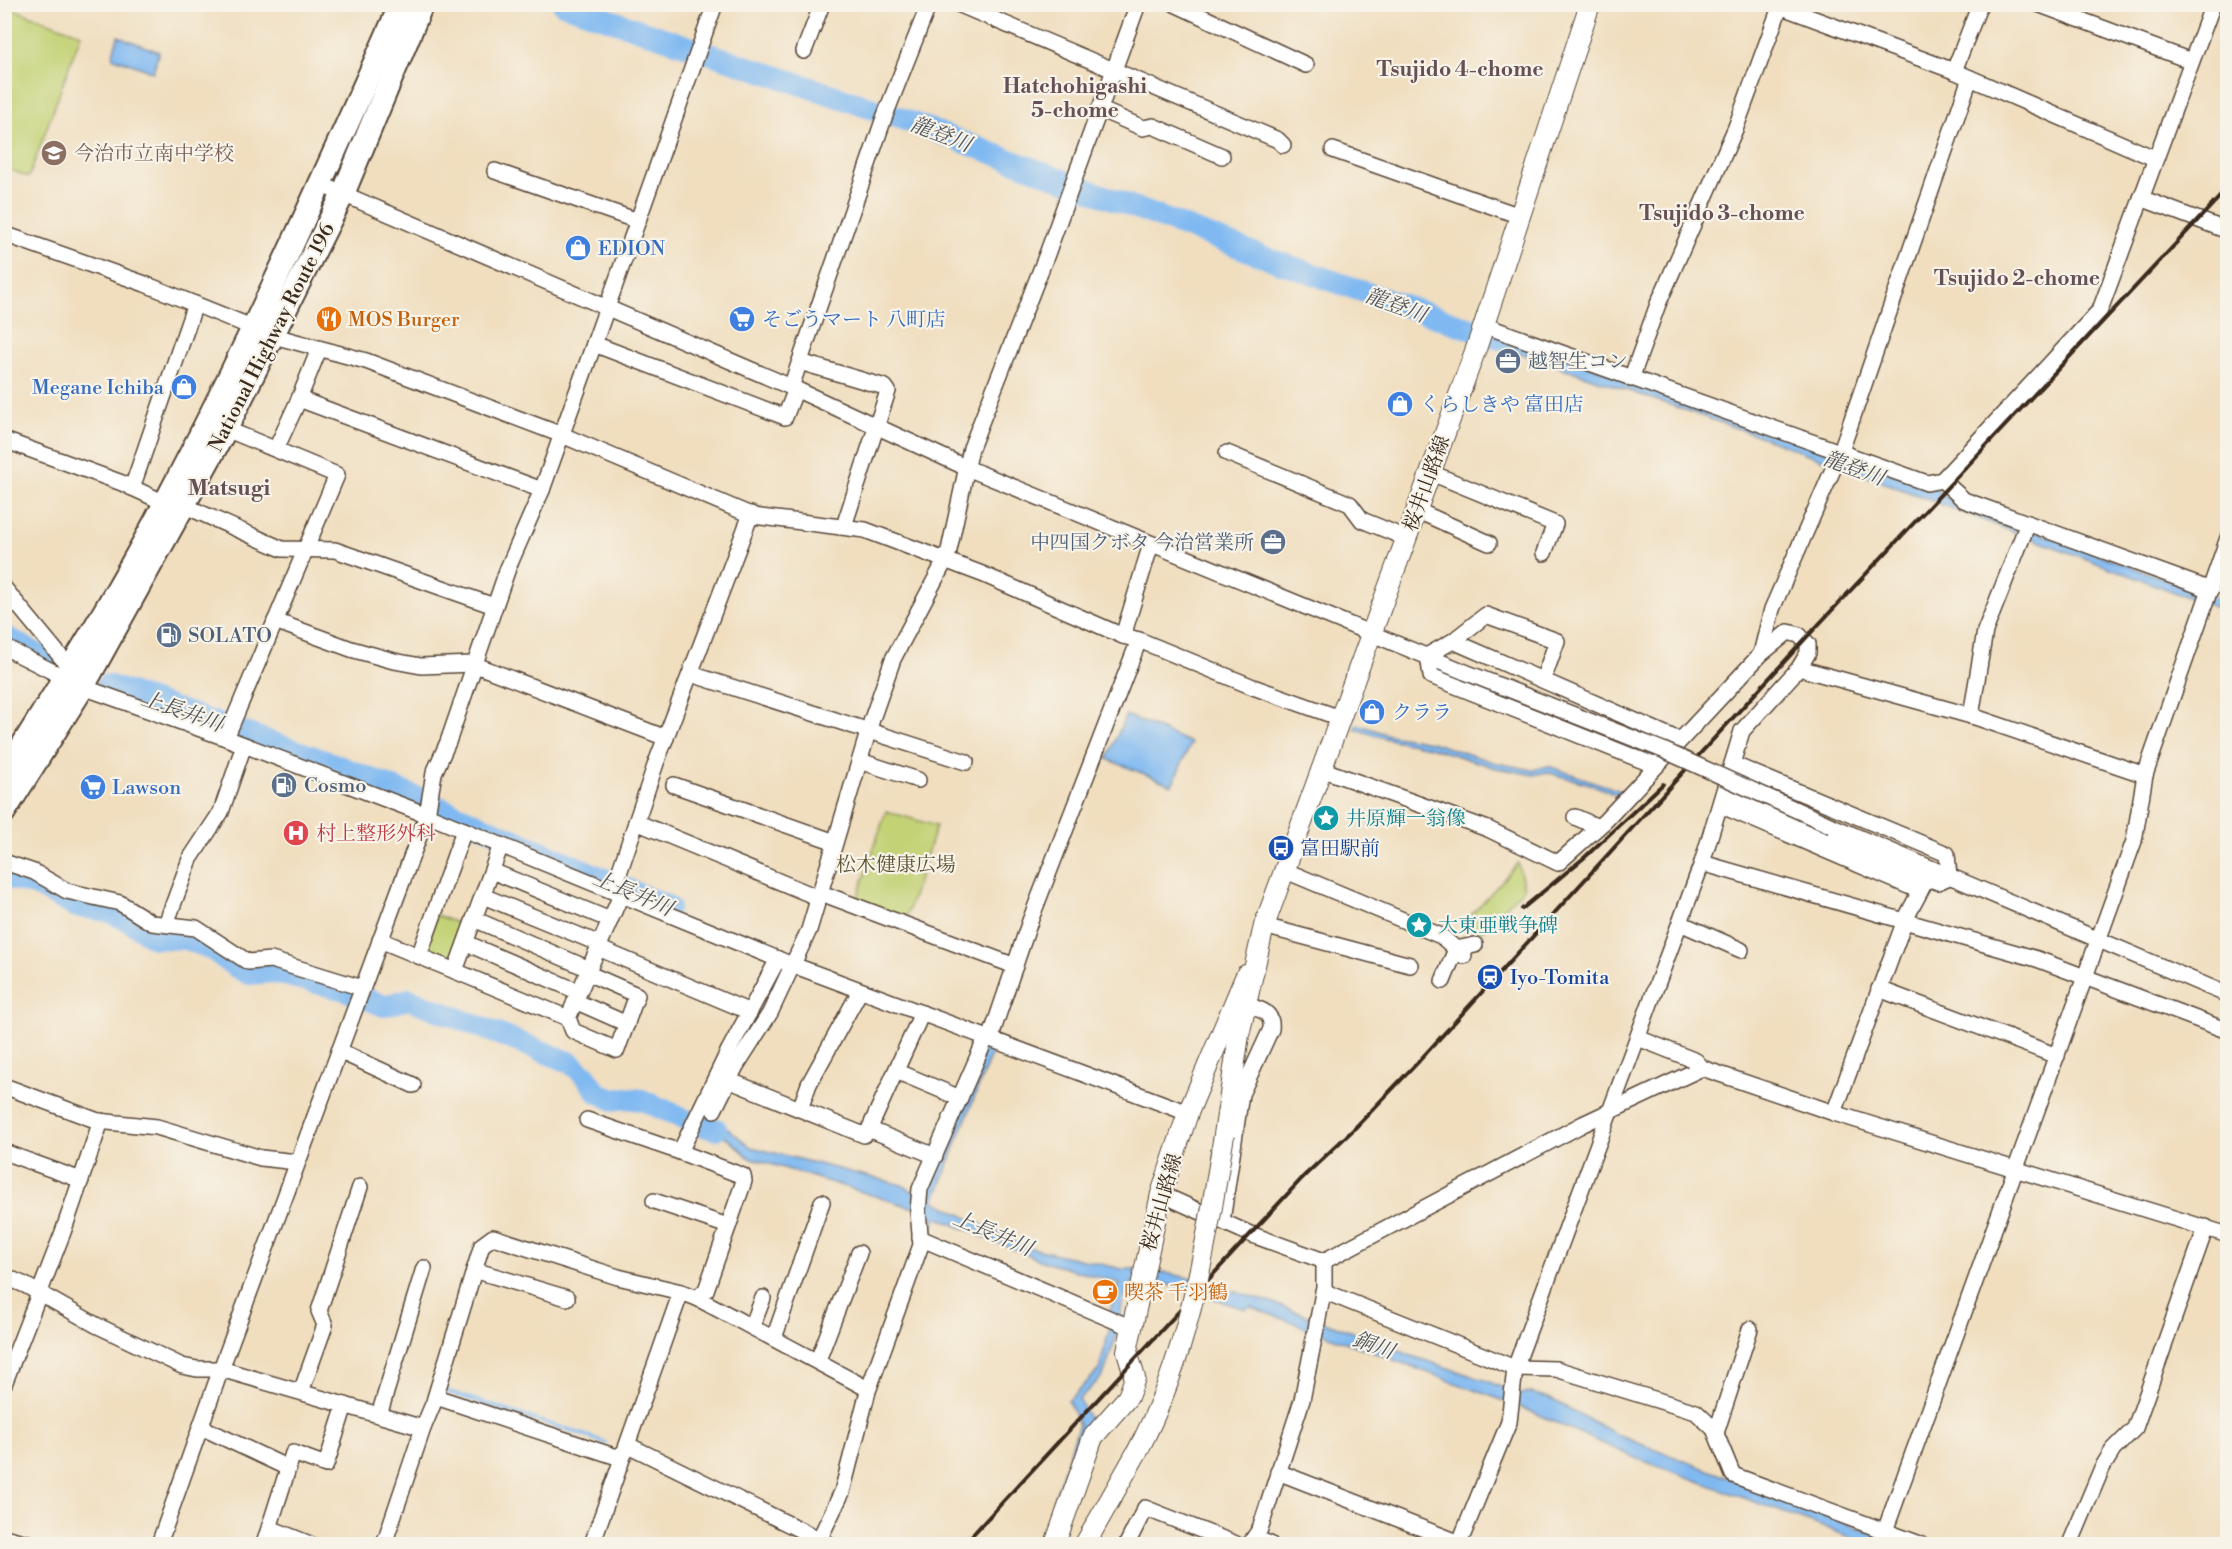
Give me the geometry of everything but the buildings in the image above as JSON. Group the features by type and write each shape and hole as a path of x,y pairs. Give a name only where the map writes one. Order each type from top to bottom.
{"highway":[{"name":"National Highway Route 196","path":"174,504 226,429 320,184 401,4"},
{"name":"National Highway Route 196","path":"4,812 73,678 174,504 264,331 343,194 422,4"},
{"name":"National Highway Route 196","path":"4,775 73,678"}],"main road":[{"name":"桜井山路線","path":"1085,1545 1148,1432 1183,1342 1201,1268 1237,1045 1264,926 1373,633 1483,326 1590,4"},
{"name":"桜井山路線","path":"1054,1545 1093,1437 1128,1397 1135,1378 1127,1352 1161,1194 1188,1113 1241,981 1257,960"}],"street":[{"path":"159,1545 221,1369 427,815 434,773 448,742 494,606 542,490 715,4"},
{"path":"804,51 822,4"},
{"path":"594,344 785,417 800,362 884,118 929,4"},
{"path":"958,4 1278,140 1283,146"},
{"path":"680,1152 690,1129 720,1081 770,1013 794,966 820,896 869,729 893,659 945,559 971,447 1047,254 1138,4"},
{"path":"1174,4 1306,65"},
{"path":"1954,71 1980,4"},
{"path":"2038,4 2191,61"},
{"path":"1483,326 1927,483 1942,480 2100,310 2154,158 2213,4"},
{"path":"1631,379 1658,304 1736,127 1777,6 1954,71 2154,158"},
{"path":"1761,654 1772,609 1841,451 1970,78"},
{"path":"1099,109 1143,128 1153,126 1222,156"},
{"path":"1333,150 1520,216"},
{"path":"495,171 638,221"},
{"path":"320,184 794,388 967,468 1662,750 1949,877 2228,995"},
{"path":"2141,198 2228,231"},
{"path":"4,234 264,331 366,361 562,435 751,514 865,530 945,559 1123,636 1139,640 1253,687 1340,718"},
{"path":"132,488 195,304"},
{"path":"276,449 300,399 319,349"},
{"path":"800,362 885,387 888,391 844,526"},
{"path":"300,399 542,490"},
{"path":"226,429 337,475 226,738"},
{"path":"4,440 174,504 282,549 335,550 494,606"},
{"path":"1227,453 1350,504 1362,520 1406,538"},
{"path":"1429,472 1555,524 1544,553"},
{"path":"1942,480 1964,500 2211,590"},
{"path":"1416,510 1489,543"},
{"path":"474,919 533,944 588,971 637,995 616,1050 573,1031 568,1018 588,971 599,946 610,920 636,822 751,514"},
{"path":"1971,716 1985,631 2028,523"},
{"path":"1889,1537 2134,841 2145,775 2228,538"},
{"path":"1123,636 1151,544"},
{"path":"4,588 73,678"},
{"path":"1428,655 1453,641 1486,615 1557,641 1543,680"},
{"path":"275,621 351,650 394,662 421,666 473,664 666,738"},
{"path":"1278,1472 1459,1544 1509,1422 1515,1368 1702,863 1742,731 1800,668 1808,653 1808,644 1799,635 1788,632 1761,654 1598,827 1558,863 1488,829 1321,769"},
{"path":"435,1398 617,1457 632,1447 821,1543 842,1492 868,1389 921,1245 918,1210 921,1189 988,1038 1139,640"},
{"path":"1453,641 1679,740"},
{"path":"4,646 73,678 427,815 794,966 1188,1113"},
{"path":"1428,655 1431,676 1656,766"},
{"path":"1800,668 1971,716 2145,775"},
{"path":"691,674 869,729 966,762"},
{"path":"166,924 190,859 221,812 244,745"},
{"path":"860,761 918,780"},
{"path":"1732,764 1947,854 1949,877"},
{"path":"674,785 835,842"},
{"path":"1722,799 1924,885 1949,877"},
{"path":"1575,817 1598,827"},
{"path":"636,822 820,896 1015,966"},
{"path":"419,956 464,830"},
{"path":"456,971 501,845"},
{"path":"4,862 34,872 67,891 120,903 152,923 196,928 248,962 271,960 362,988"},
{"path":"1702,863 2037,959 2084,979 2228,1031"},
{"path":"492,870 610,920"},
{"path":"1286,871 1441,936 1465,950 1443,981"},
{"path":"1834,1113 1905,920 1924,885"},
{"path":"483,896 750,1012"},
{"path":"1680,923 1741,950"},
{"path":"1264,926 1410,965"},
{"path":"380,940 568,1018"},
{"path":"466,943 524,968 627,1024"},
{"path":"524,968 533,944"},
{"path":"714,1110 720,1081 750,1012 778,959"},
{"path":"1879,989 2057,1056"},
{"path":"800,1110 809,1084 860,990"},
{"path":"1221,1221 1241,1094 1271,1029 1272,1021 1267,1013 1246,1005"},
{"path":"868,1132 922,1013"},
{"path":"1638,1038 1696,1062 1702,1068 1834,1113 2228,1234"},
{"path":"339,1051 413,1085"},
{"path":"1161,1194 1221,1221 1324,1261 1611,1110 1702,1068"},
{"path":"896,1071 960,1098"},
{"path":"720,1081 864,1135 871,1130 935,1156"},
{"path":"4,1086 101,1121 156,1127 261,1158 297,1162"},
{"path":"587,1120 743,1176 744,1181 706,1290 697,1298"},
{"path":"4,1384 101,1121"},
{"path":"4,1152 81,1180"},
{"path":"301,1392 325,1325 319,1311 360,1187"},
{"path":"654,1201 728,1226"},
{"path":"774,1338 822,1202"},
{"path":"2070,1545 2102,1468 2113,1450 2124,1443 2135,1428 2206,1227"},
{"path":"384,1545 435,1398 482,1245 493,1237 618,1277 697,1298 818,1360 868,1389"},
{"path":"920,1238 1132,1328"},
{"path":"818,1360 859,1252"},
{"path":"1270,1545 1252,1541 1260,1529 1302,1400 1323,1292 1324,1261"},
{"path":"379,1415 424,1268"},
{"path":"474,1270 567,1298"},
{"path":"4,1276 174,1363 197,1369 221,1369 423,1428"},
{"path":"592,1545 681,1292"},
{"path":"1323,1292 1515,1368 1556,1369 1629,1389 1695,1412 1716,1433 1733,1475 1889,1537 1920,1545"},
{"path":"752,1327 763,1298"},
{"path":"1716,1433 1750,1329"},
{"path":"264,1545 293,1453 326,1465 345,1405"},
{"path":"201,1427 288,1468"},
{"path":"1127,1545 1145,1508 1236,1545"},
{"path":"270,1528 310,1545"},
{"path":"4,1537 31,1545"}],"green space":[{"path":"4,6 81,34 29,177 5,168"},
{"name":"松木健康広場","path":"886,811 936,826 905,921 856,902"},
{"path":"1518,863 1524,888 1478,935 1465,922"},
{"path":"436,915 464,926 449,966 424,956"}],"water":[{"path":"118,36 159,52 153,72 112,57"},
{"path":"1491,331 1937,489 1948,499 2227,602 2227,612 1768,439 1488,342"},
{"path":"1126,715 1191,743 1172,785 1107,759"},
{"path":"1357,724 1389,735 1431,742 1496,763 1533,770 1548,766 1627,793 1623,798 1593,785 1546,772 1534,775 1496,768 1429,747 1388,739 1355,729"},
{"name":"銅川","path":"985,1047 994,1047 934,1201 1026,1247 1122,1269 1148,1269 1189,1278 1269,1302 1518,1394 1532,1393 1549,1398 1620,1436 1900,1544 1869,1544 1633,1457 1523,1408 1251,1307 1246,1309 1168,1285 1138,1282 1128,1285 1121,1310 1122,1319 1103,1376 1079,1399 1091,1423 1084,1431 1046,1544 1039,1544 1079,1425 1068,1401 1099,1370 1110,1327 1110,1310 1120,1283 1047,1263 936,1217 931,1238 924,1236 924,1211 748,1157 719,1134 696,1130 699,1119 725,1126 751,1147 902,1185 925,1198"}],"waterway":[{"name":"龍登川","path":"563,4 900,118 1275,261 1500,339"},
{"name":"上長井川","path":"4,636 48,660"},
{"name":"上長井川","path":"107,685 334,764 416,797 669,907"},
{"name":"上長井川","path":"4,876 37,886 74,906 108,911 154,938 187,939 211,949 249,974 272,972 345,990 384,1006 409,999 569,1062 586,1076 597,1092 613,1100 625,1098 642,1100 698,1125 716,1129"},
{"path":"446,1391 536,1420"},
{"path":"540,1421 562,1428"},
{"path":"567,1429 606,1443"}],"railway":[{"path":"1302,1178 1353,1130 1419,1061 1805,639 2228,188"},
{"path":"1522,909 1585,857 1663,784"},
{"path":"964,1544 1306,1174"}],"place":[{"name":"今治市立南中学校","path":"54,153"},
{"name":"EDION","path":"578,248"},
{"name":"MOS Burger","path":"329,319"},
{"name":"そごうマート 八町店","path":"742,319"},
{"name":"越智生コン","path":"1508,361"},
{"name":"Megane Ichiba","path":"184,387"},
{"name":"くらしきや 富田店","path":"1400,404"},
{"name":"中四国クボタ 今治営業所","path":"1273,542"},
{"name":"SOLATO","path":"169,635"},
{"name":"クララ","path":"1372,712"},
{"name":"Cosmo","path":"284,785"},
{"name":"Lawson","path":"93,787"},
{"name":"井原輝一翁像","path":"1326,818"},
{"name":"村上整形外科","path":"296,833"},
{"name":"富田駅前","path":"1281,848"},
{"name":"大東亜戦争碑","path":"1419,925"},
{"name":"Iyo-Tomita","path":"1490,977"},
{"name":"喫茶 千羽鶴","path":"1105,1292"}],"district":[{"name":"Tsujido 4-chome","path":"1460,69"},
{"name":"Hatchohigashi 5-chome","path":"1075,98"},
{"name":"Tsujido 3-chome","path":"1722,213"},
{"name":"Tsujido 2-chome","path":"2017,278"},
{"name":"Matsugi","path":"229,487"}]}
